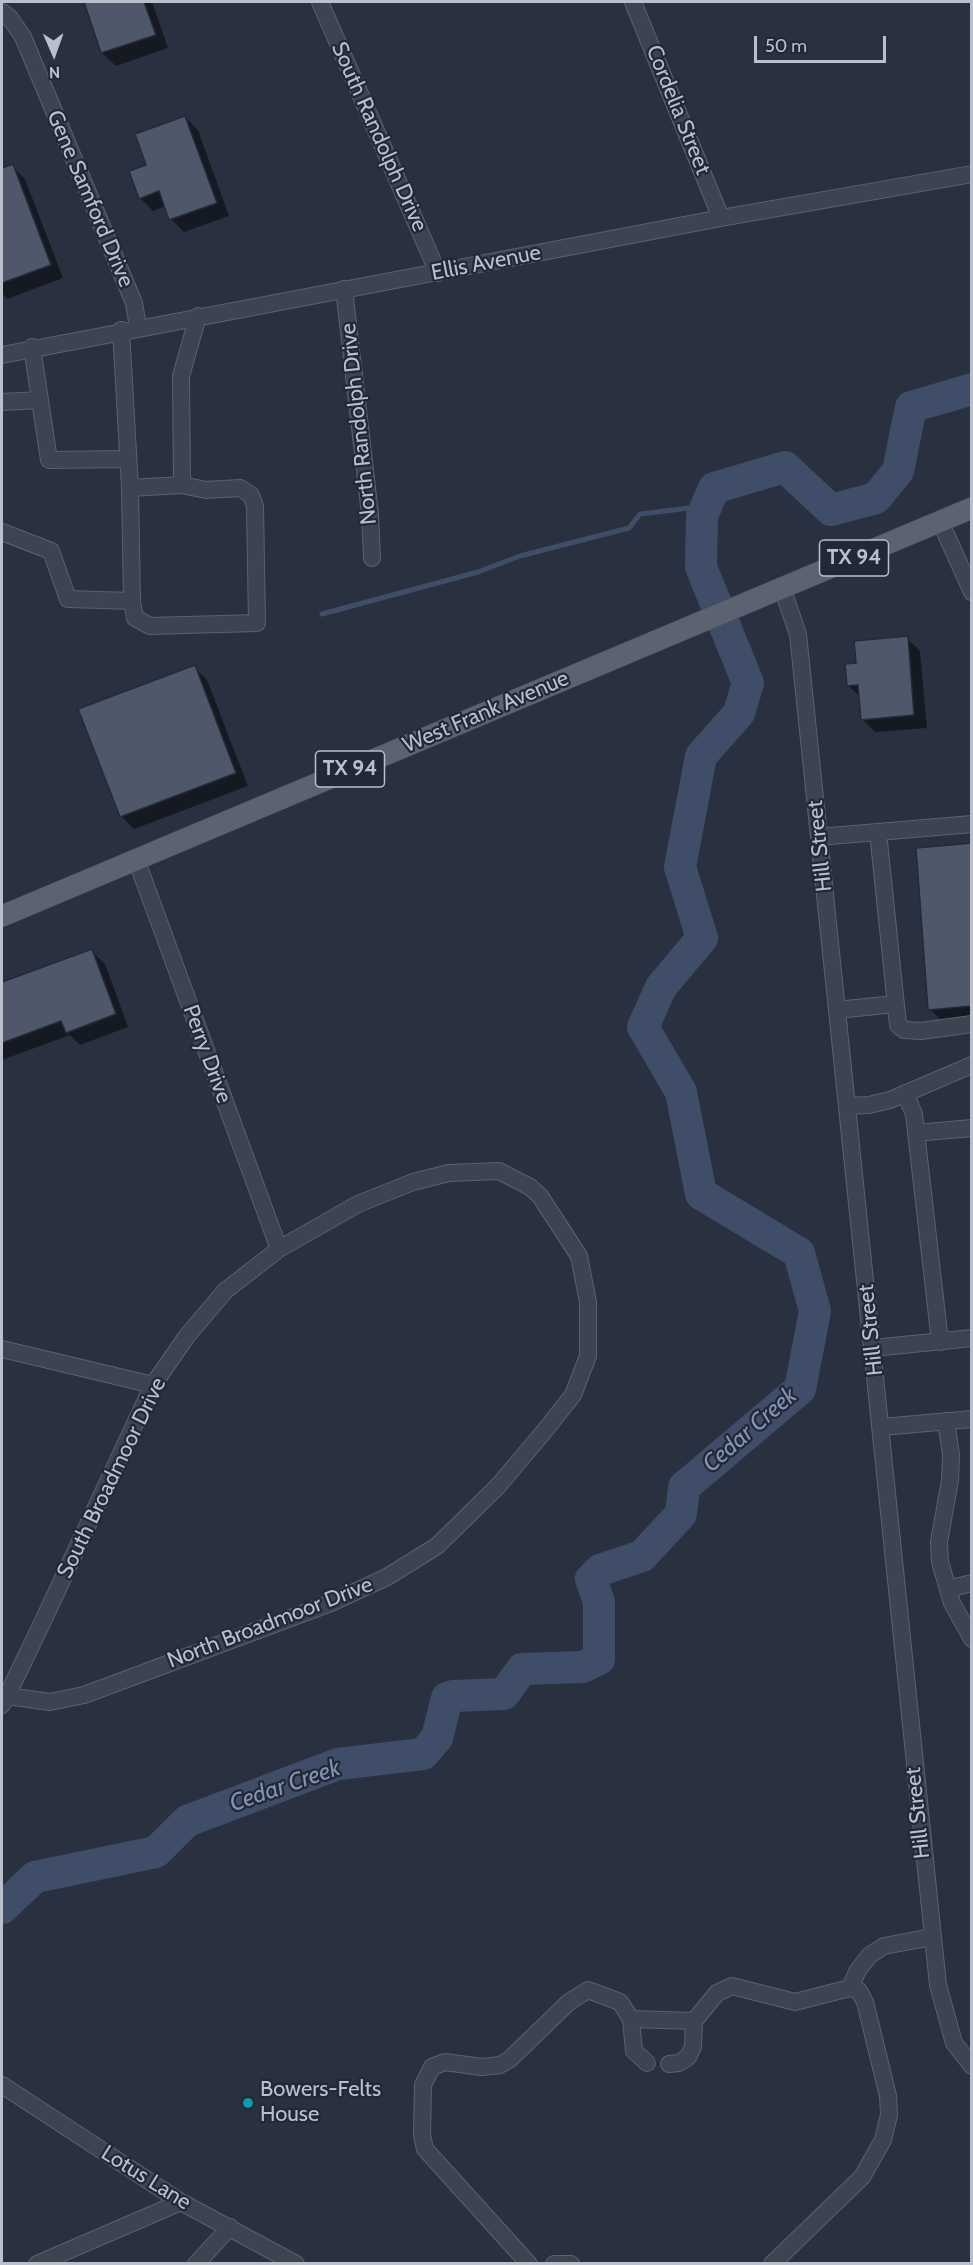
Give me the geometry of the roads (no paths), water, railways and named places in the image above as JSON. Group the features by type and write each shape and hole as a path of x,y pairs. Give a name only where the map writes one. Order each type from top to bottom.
{"main road":[{"name":"West Frank Avenue","path":"2,916 972,508"}],"street":[{"name":"South Randolph Drive","path":"320,2 438,273"},
{"name":"Cordelia Street","path":"633,2 721,218"},
{"name":"Gene Samford Drive","path":"2,12 10,18 23,37 134,303 125,360 132,601"},
{"name":"Ellis Avenue","path":"2,355 32,347 438,273 721,218 972,174"},
{"name":"North Randolph Drive","path":"344,289 370,514 372,558"},
{"path":"183,485 181,376 198,316"},
{"path":"32,347 49,460 128,459"},
{"path":"2,402 40,400"},
{"path":"2,532 51,551 68,599 132,601 135,618 150,626 257,623 255,506 251,495 240,488 206,490 183,485 130,488"},
{"path":"940,521 972,592"},
{"name":"Hill Street","path":"783,588 798,634 882,1427 938,1985 954,2043 972,2066"},
{"path":"819,837 972,824"},
{"path":"878,832 898,1025 904,1030 935,1030 972,1024"},
{"name":"Perry Drive","path":"136,859 279,1249"},
{"path":"837,1010 895,1004"},
{"path":"847,1106 869,1106 972,1065"},
{"path":"905,1093 914,1114 940,1342"},
{"path":"916,1133 972,1128"},
{"name":"North Broadmoor Drive","path":"3,1698 50,1702 84,1695 331,1603 387,1577 437,1546 498,1486 573,1395 588,1356 586,1281 579,1257 552,1212 540,1196 515,1179 499,1172 482,1170 449,1173 413,1182 358,1204 279,1249"},
{"name":"South Broadmoor Drive","path":"3,1698 153,1385 187,1336 225,1292 279,1249"},
{"path":"873,1348 972,1338"},
{"path":"2,1349 153,1385"},
{"path":"882,1427 972,1419"},
{"path":"946,1421 951,1455 950,1480 939,1542 940,1562 948,1588 972,1639"},
{"path":"948,1588 972,1583"},
{"path":"850,1988 858,1970 870,1955 884,1946 932,1937"},
{"path":"669,2064 679,2063 688,2057 693,2047 694,2021 717,1994 732,1986 795,2002 850,1988 859,1991 865,2002 888,2096 889,2115 883,2140 862,2177 772,2264"},
{"path":"529,2264 425,2149 422,2135 424,2079 432,2067 445,2062 482,2067 500,2065 509,2060 568,2002 588,1990 620,2002 631,2019 634,2051 647,2063"},
{"path":"631,2019 694,2021"},
{"name":"Lotus Lane","path":"2,2085 182,2202 296,2264"},
{"path":"38,2264 182,2202"},
{"path":"196,2264 230,2227"},
{"path":"554,2264 571,2264"}],"waterway":[{"name":"Cedar Creek","path":"2,1908 35,1877 156,1852 187,1821 338,1764 423,1754 437,1738 447,1698 504,1694 522,1669 583,1667 599,1659 599,1602 591,1579 600,1570 642,1556 681,1514 684,1487 800,1389 815,1311 799,1253 701,1194 681,1092 643,1027 661,987 702,938 680,867 701,756 739,713 748,683 701,567 702,516 714,488 785,467 831,510 876,498 898,471 911,407 972,389"},
{"path":"322,614 478,572 520,556 629,528 640,514 706,506"}],"place":[{"name":"Bowers-Felts House","path":"248,2103"}]}
